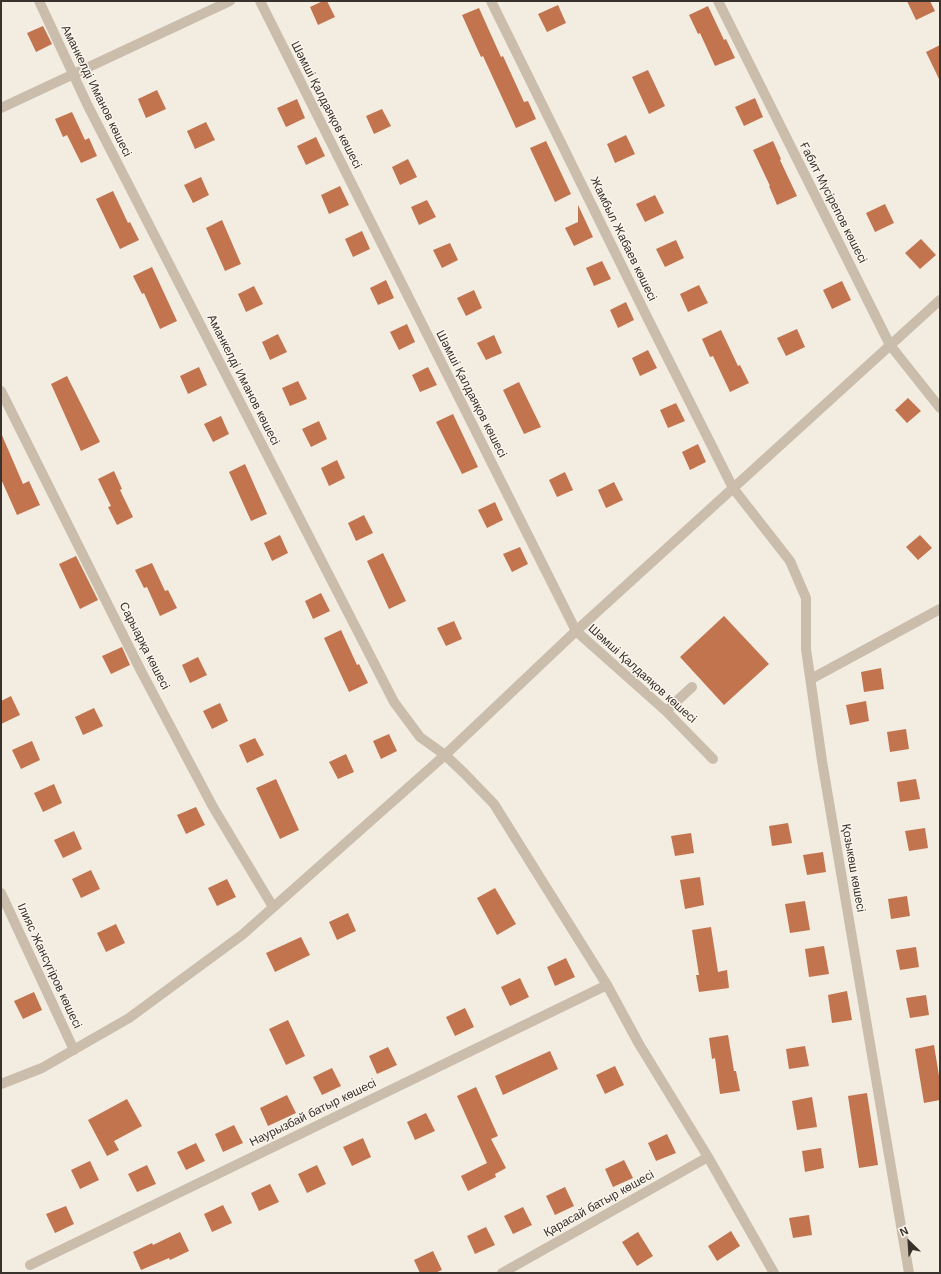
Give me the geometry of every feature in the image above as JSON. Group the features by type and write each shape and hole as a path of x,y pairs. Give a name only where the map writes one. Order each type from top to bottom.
{"street":[{"name":"Аманкелді Иманов көшесі","path":"39,1 95,121 394,702 420,737 445,755 494,804 607,985 639,1044 708,1157 774,1273"},
{"path":"1,108 230,1"},
{"name":"Шәмші Қалдаяқов көшесі","path":"260,1 576,631 666,711 713,759"},
{"name":"Жамбыл Жабаев көшесі","path":"491,1 646,316 733,488"},
{"name":"Ғабит Мүсірепов көшесі","path":"718,1 890,346 940,408"},
{"path":"1,1084 42,1068 130,1018 242,935 445,755 576,631 940,300"},
{"name":"Сарыарқа көшесі","path":"1,391 144,677 213,807 273,907"},
{"name":"Қозыкөш көшесі","path":"733,488 790,561 806,598 806,649 822,761 909,1273"},
{"path":"811,679 940,610"},
{"path":"666,711 692,687"},
{"name":"Ілияс Жансүгіров көшесі","path":"1,893 74,1050"},
{"name":"Наурызбай батыр көшесі","path":"30,1265 607,985"},
{"name":"Қарасай батыр көшесі","path":"502,1273 708,1157"}],"building":[{"path":"323,1 327,1 335,17 318,25 310,7"},
{"path":"907,1 930,1 935,11 916,20"},
{"path":"558,5 566,23 547,32 538,14"},
{"path":"708,6 724,40 726,39 735,58 715,66 700,33 698,34 689,15"},
{"path":"479,8 501,57 503,56 524,102 528,101 536,119 516,128 483,56 481,57 462,15"},
{"path":"43,26 52,44 36,52 27,33"},
{"path":"940,45 940,81 926,52"},
{"path":"648,70 665,106 649,114 632,77"},
{"path":"157,90 166,109 146,118 138,99"},
{"path":"755,98 763,117 744,126 735,107"},
{"path":"297,99 305,118 286,127 277,108"},
{"path":"382,109 391,126 374,134 366,116"},
{"path":"72,112 85,140 89,138 97,156 81,163 67,135 63,137 55,119"},
{"path":"206,122 215,140 195,149 187,131"},
{"path":"626,135 635,154 615,163 607,144"},
{"path":"316,137 325,156 306,165 297,146"},
{"path":"546,141 571,194 555,202 530,148"},
{"path":"773,141 797,196 777,205 753,150"},
{"path":"408,159 417,177 400,185 392,167"},
{"path":"201,177 209,195 193,203 184,185"},
{"path":"340,186 349,205 329,214 321,195"},
{"path":"113,191 128,223 130,222 139,240 120,249 96,199"},
{"path":"655,195 664,213 645,222 636,204"},
{"path":"427,200 436,217 419,225 411,207"},
{"path":"885,204 894,223 875,232 866,213"},
{"path":"578,205 593,237 574,246 565,228 578,222"},
{"path":"222,220 241,264 225,271 206,228"},
{"path":"362,231 370,249 353,257 345,239"},
{"path":"921,239 936,255 920,269 905,253"},
{"path":"676,240 684,258 665,267 656,249"},
{"path":"450,243 458,260 442,268 433,250"},
{"path":"602,261 611,279 594,286 586,268"},
{"path":"152,267 177,321 160,329 144,293 142,294 133,276"},
{"path":"386,280 394,298 378,305 370,288"},
{"path":"842,281 851,300 832,309 823,290"},
{"path":"699,285 708,303 688,312 680,294"},
{"path":"254,286 263,304 246,312 238,294"},
{"path":"474,290 482,308 466,316 457,298"},
{"path":"626,302 634,320 618,328 610,310"},
{"path":"407,324 415,342 399,350 390,332"},
{"path":"797,329 805,347 786,356 777,338"},
{"path":"721,330 738,366 740,365 749,383 730,392 713,356 710,357 702,339"},
{"path":"278,334 287,352 270,360 262,342"},
{"path":"494,335 502,353 486,360 477,343"},
{"path":"648,350 657,368 640,376 632,358"},
{"path":"199,367 207,385 188,394 180,376"},
{"path":"428,367 437,385 420,392 412,375"},
{"path":"67,376 100,442 81,451 51,384"},
{"path":"298,381 307,399 290,406 282,388"},
{"path":"519,382 541,427 524,434 503,390"},
{"path":"908,398 921,411 907,423 895,410"},
{"path":"676,403 685,421 668,428 660,410"},
{"path":"453,414 478,467 462,474 436,422"},
{"path":"221,416 229,434 213,442 204,424"},
{"path":"319,421 327,439 311,447 302,429"},
{"path":"1,433 23,484 29,481 40,505 17,515 1,479"},
{"path":"698,444 706,462 690,470 682,452"},
{"path":"337,460 345,478 329,486 321,468"},
{"path":"245,464 267,514 251,521 229,472"},
{"path":"114,471 122,489 120,490 133,517 117,525 108,507 111,506 98,479"},
{"path":"565,472 573,490 557,497 549,480"},
{"path":"614,482 623,500 606,508 598,490"},
{"path":"495,502 503,520 487,528 478,510"},
{"path":"364,515 373,533 356,541 348,523"},
{"path":"280,535 288,553 272,561 264,543"},
{"path":"920,535 932,548 918,560 906,547"},
{"path":"520,547 528,564 512,572 503,554"},
{"path":"383,553 406,601 389,609 367,561"},
{"path":"76,556 98,600 80,609 59,564"},
{"path":"152,563 165,591 168,590 177,608 160,616 147,587 144,588 135,570"},
{"path":"321,593 330,611 313,619 305,601"},
{"path":"724,616 769,664 724,705 680,657"},
{"path":"454,621 462,639 446,646 437,628"},
{"path":"341,630 357,665 359,664 368,683 349,692 324,638"},
{"path":"122,647 130,665 111,674 102,656"},
{"path":"198,657 207,675 190,683 182,665"},
{"path":"881,668 884,689 864,692 861,672"},
{"path":"11,696 20,715 1,724 1,701"},
{"path":"866,701 869,721 850,725 846,705"},
{"path":"220,703 228,721 212,729 203,711"},
{"path":"94,708 103,726 83,735 75,717"},
{"path":"906,729 909,749 890,752 887,732"},
{"path":"389,734 397,751 381,759 373,741"},
{"path":"255,738 264,755 247,763 239,745"},
{"path":"32,741 40,760 21,769 12,750"},
{"path":"346,754 354,772 338,779 329,762"},
{"path":"276,779 299,830 280,839 256,788"},
{"path":"916,779 920,799 900,802 897,782"},
{"path":"54,784 62,803 43,812 34,793"},
{"path":"196,807 205,825 186,834 177,815"},
{"path":"788,823 792,843 772,846 769,826"},
{"path":"925,828 928,848 909,851 905,831"},
{"path":"74,831 82,849 63,858 54,840"},
{"path":"691,833 694,853 675,856 671,836"},
{"path":"823,852 826,872 807,875 803,855"},
{"path":"91,870 100,889 81,898 72,879"},
{"path":"700,877 704,905 685,909 680,880"},
{"path":"227,879 236,897 217,906 208,888"},
{"path":"495,888 516,924 497,935 477,898"},
{"path":"907,896 910,916 891,919 888,899"},
{"path":"805,901 810,930 790,933 785,904"},
{"path":"348,913 356,931 337,940 329,922"},
{"path":"116,924 125,943 106,952 97,933"},
{"path":"711,927 718,972 727,970 729,988 699,992 696,975 699,975 692,930"},
{"path":"301,937 310,955 275,972 266,953"},
{"path":"824,946 829,974 809,977 805,949"},
{"path":"916,947 919,967 900,970 896,950"},
{"path":"566,958 575,977 555,986 547,967"},
{"path":"520,978 529,997 510,1006 501,987"},
{"path":"847,991 852,1020 832,1023 828,995"},
{"path":"34,992 42,1010 23,1019 14,1001"},
{"path":"926,995 929,1015 910,1018 906,998"},
{"path":"465,1008 474,1027 455,1036 446,1017"},
{"path":"288,1020 305,1056 286,1065 269,1029"},
{"path":"728,1035 734,1071 736,1071 740,1091 720,1094 715,1058 712,1059 709,1038"},
{"path":"934,1045 940,1082 940,1100 924,1103 915,1049"},
{"path":"805,1046 809,1066 789,1069 786,1049"},
{"path":"388,1047 397,1065 377,1074 369,1056"},
{"path":"550,1051 558,1069 503,1095 495,1076"},
{"path":"615,1066 624,1085 605,1094 596,1075"},
{"path":"332,1068 341,1086 322,1095 313,1077"},
{"path":"476,1087 498,1136 491,1139 506,1168 495,1174 496,1177 468,1191 461,1176 487,1163 457,1096"},
{"path":"867,1093 878,1165 859,1168 848,1096"},
{"path":"287,1095 296,1113 268,1126 260,1108"},
{"path":"812,1097 817,1127 797,1130 792,1101"},
{"path":"127,1099 142,1126 114,1141 119,1150 107,1156 88,1120"},
{"path":"426,1113 435,1131 415,1140 407,1122"},
{"path":"234,1125 243,1143 223,1152 215,1134"},
{"path":"667,1134 676,1153 656,1161 648,1143"},
{"path":"363,1138 371,1157 352,1166 343,1147"},
{"path":"196,1143 205,1161 186,1170 177,1152"},
{"path":"821,1148 824,1168 805,1172 802,1151"},
{"path":"624,1160 633,1178 613,1187 605,1169"},
{"path":"90,1161 99,1180 80,1189 71,1170"},
{"path":"147,1165 156,1184 137,1192 128,1174"},
{"path":"317,1165 326,1184 307,1193 298,1174"},
{"path":"270,1184 279,1202 259,1211 251,1193"},
{"path":"565,1187 574,1206 555,1215 546,1196"},
{"path":"223,1205 232,1223 212,1232 204,1214"},
{"path":"66,1206 74,1224 55,1233 46,1214"},
{"path":"523,1207 532,1225 513,1234 504,1216"},
{"path":"809,1215 812,1235 793,1238 789,1218"},
{"path":"486,1227 495,1245 475,1254 467,1236"},
{"path":"731,1231 740,1246 717,1261 708,1246"},
{"path":"180,1232 189,1251 170,1260 169,1258 141,1270 133,1252 152,1243 153,1245"},
{"path":"638,1232 653,1256 637,1266 622,1242"},
{"path":"433,1251 442,1270 435,1273 420,1273 414,1260"}]}
